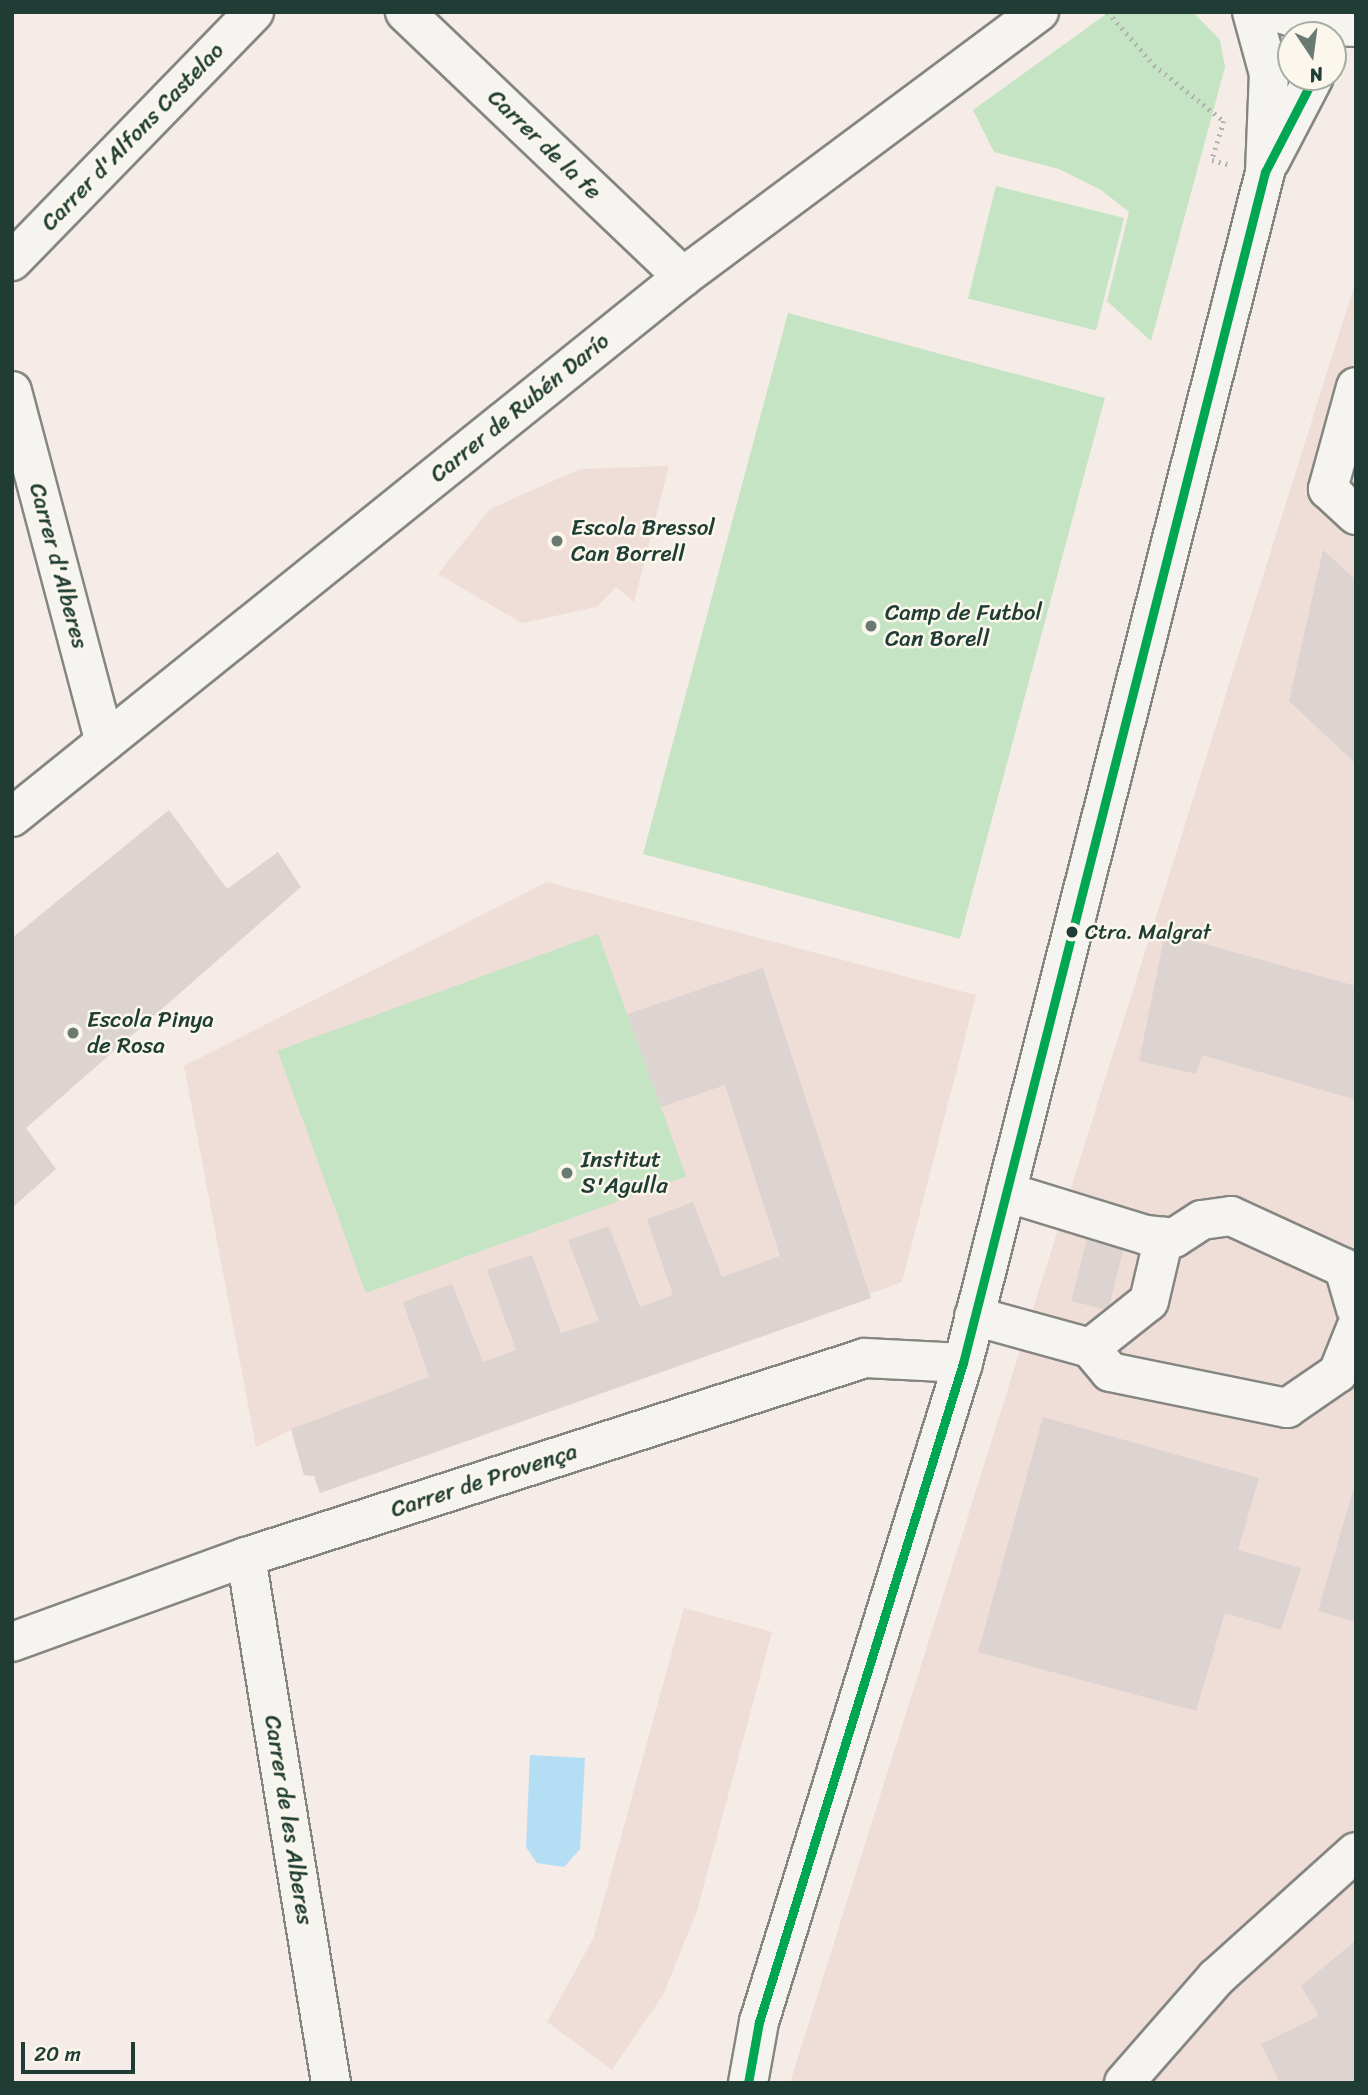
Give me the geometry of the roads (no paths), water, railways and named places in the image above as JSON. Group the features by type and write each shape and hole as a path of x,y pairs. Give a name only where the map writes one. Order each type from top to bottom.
{"street":[{"name":"Carrer d'Alfons Castelao","path":"12,261 254,12"},
{"name":"Carrer de la fe","path":"405,12 683,277"},
{"name":"Carrer de Rubén Darío","path":"12,817 683,277 1039,12"},
{"path":"733,2083 759,2022 963,1363 1265,172 1269,74 1252,12"},
{"path":"1276,12 1316,25 1356,27"},
{"path":"1265,172 1307,91"},
{"path":"1356,387 1328,489 1356,515"},
{"name":"Carrer d'Alberes","path":"12,391 105,742"},
{"path":"1006,1192 1164,1237 1174,1238 1202,1220 1231,1216 1344,1268 1356,1309"},
{"path":"1090,1348 1149,1301 1164,1237"},
{"path":"974,1316 1090,1348 1110,1372 1287,1408 1338,1373 1356,1328"},
{"name":"Carrer de Provença","path":"12,1642 246,1558 865,1358 963,1363"},
{"name":"Carrer de les Alberes","path":"246,1558 331,2083"},
{"path":"1124,2083 1216,1978 1356,1852"},
{"path":"721,2083 759,2022"},
{"path":"748,2083 759,2022"}],"water":[{"path":"530,1755 585,1758 580,1849 564,1867 537,1863 526,1847"}],"place":[{"name":"Escola Bressol Can Borrell","path":"557,541"},
{"name":"Camp de Futbol Can Borell","path":"871,626"},
{"name":"Ctra. Malgrat","path":"1072,932"},
{"name":"Escola Pinya de Rosa","path":"73,1033"},
{"name":"Institut S'Agulla","path":"567,1173"}]}
